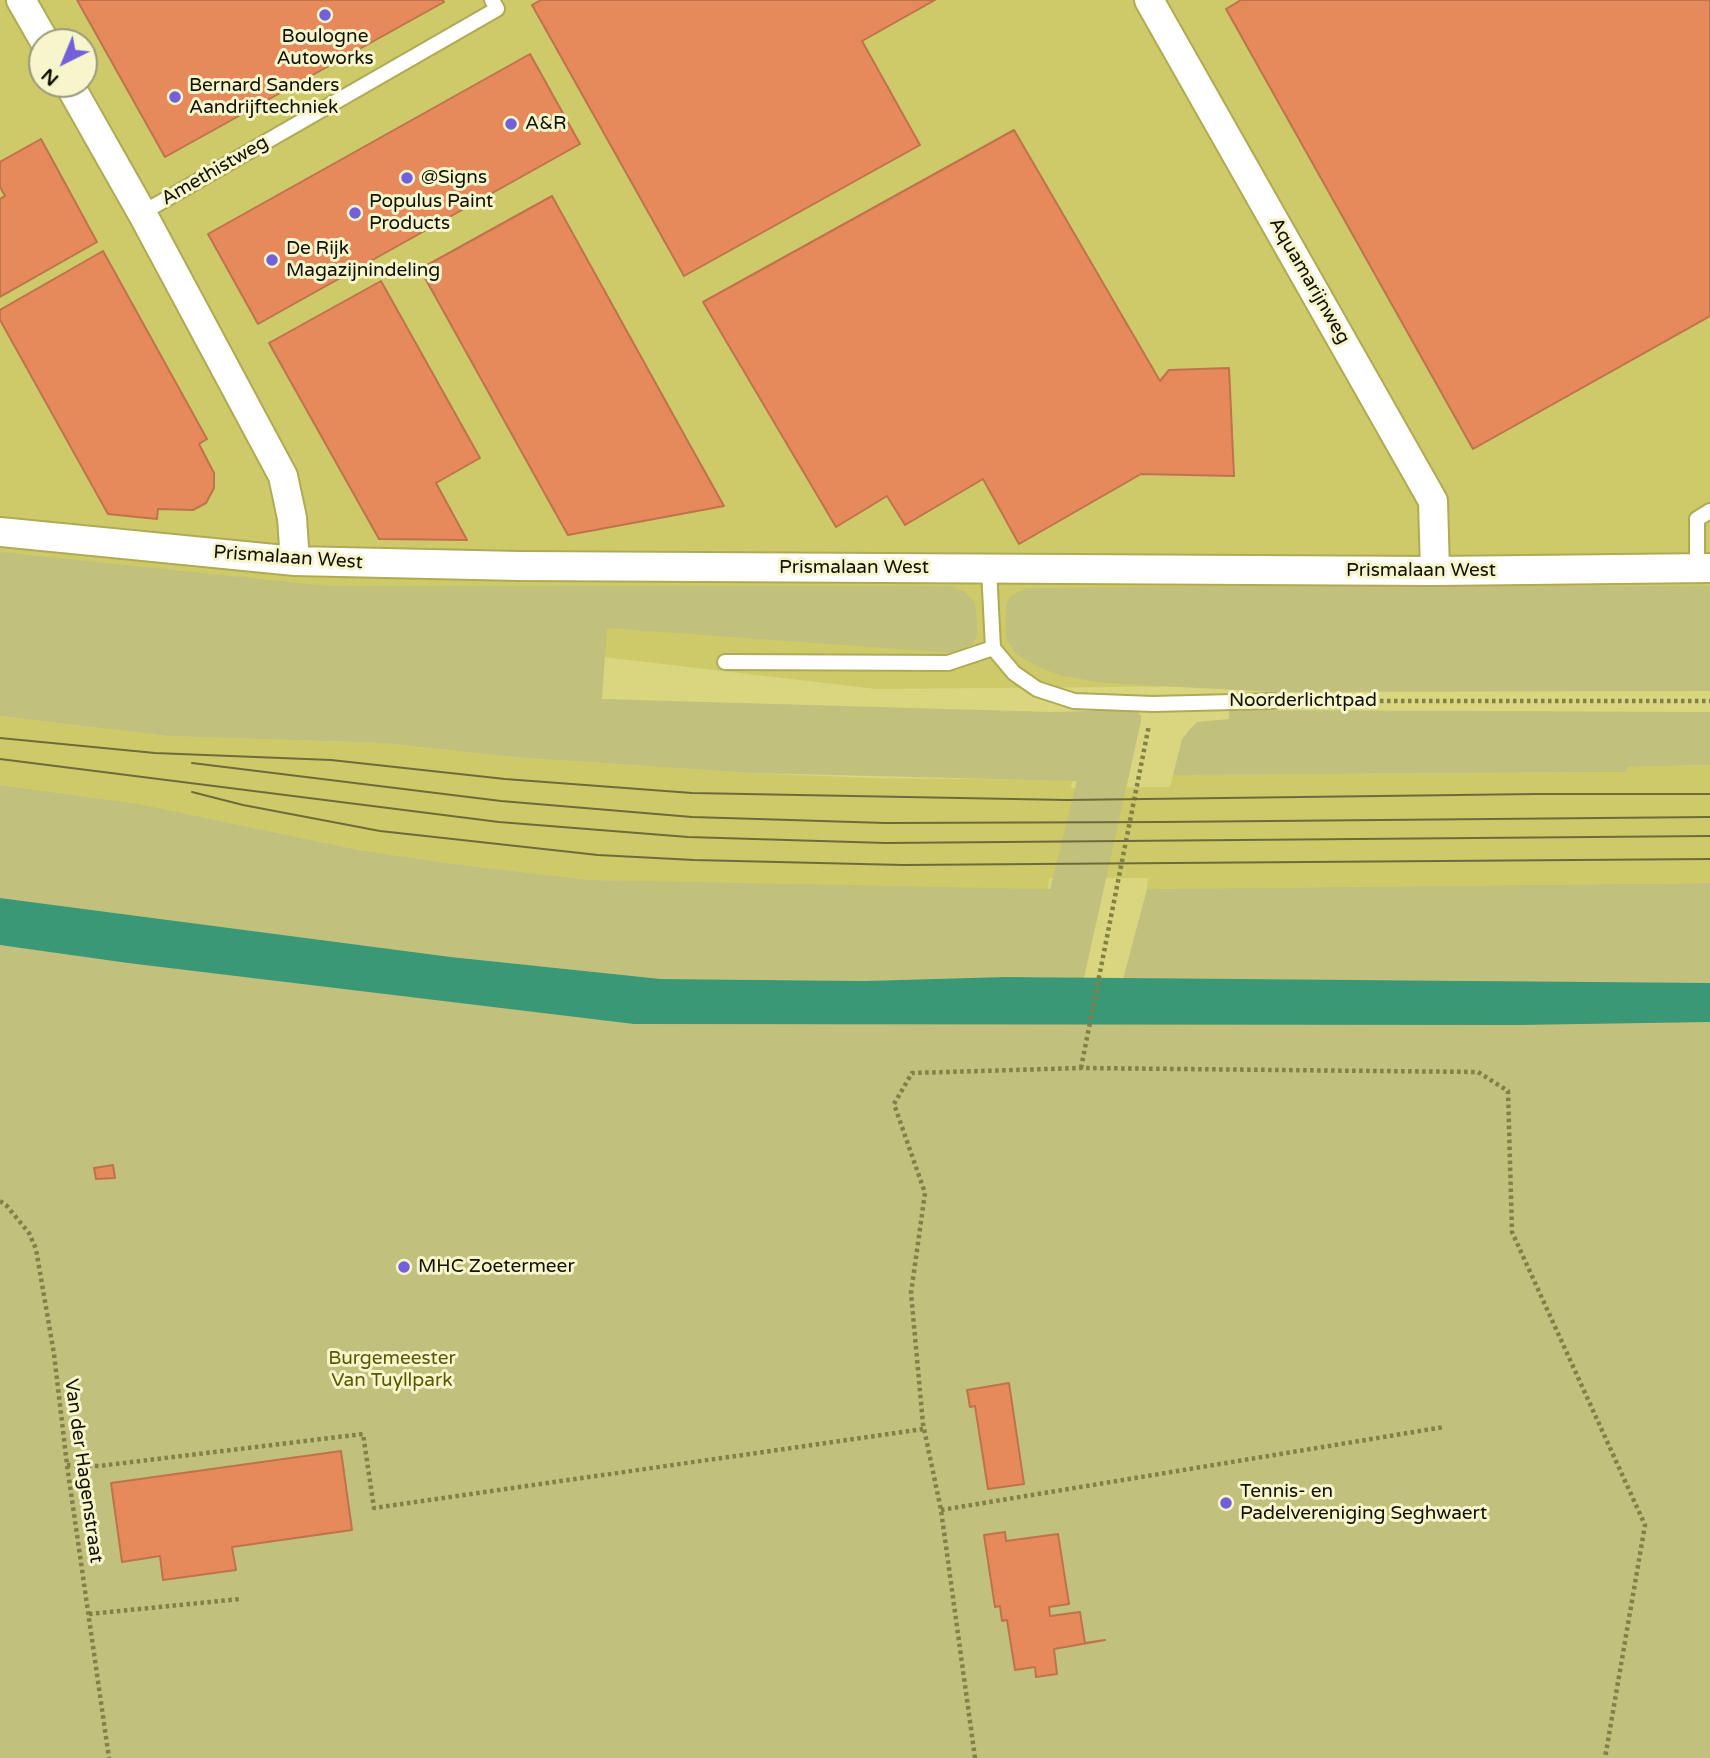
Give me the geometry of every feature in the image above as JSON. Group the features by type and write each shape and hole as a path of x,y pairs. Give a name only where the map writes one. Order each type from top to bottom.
{"street":[{"path":"21,0 37,28"},
{"name":"Aquamarijnweg","path":"1156,5 1433,501 1435,571"},
{"name":"Amethistweg","path":"77,98 284,476 292,518 295,561"},
{"name":"Prismalaan West","path":"0,532 295,561 519,566 1435,571 1704,568"}],"lane":[{"name":"Amethistweg","path":"142,213 497,9 492,0"},
{"path":"1704,568 1697,519 1710,511"},
{"path":"725,662 948,663 993,648 989,569"},
{"name":"Noorderlichtpad","path":"993,648 1014,673 1037,688 1074,701 1153,704 1274,701"}],"path":[{"name":"Noorderlichtpad","path":"1274,701 1710,701"},
{"path":"1081,1068 1153,704"},
{"path":"975,1758 941,1510 923,1426 911,1293 925,1193 894,1104 912,1073 1081,1068 1478,1072 1508,1091 1512,1232 1645,1525 1605,1758"},
{"name":"Van der Hagenstraat","path":"0,1201 29,1233 36,1250 54,1354 109,1758"},
{"path":"67,1465 99,1466 363,1434 374,1508 923,1426"},
{"path":"941,1510 1444,1427"},
{"path":"89,1614 240,1599"}],"shaded area":[{"path":"0,0 1710,0 1710,682 876,689 58,593 0,583"},
{"path":"0,716 167,736 384,743 512,757 751,773 871,778 1072,780 1071,788 1170,787 1173,775 1626,772 1627,767 1710,765 1710,883 1147,889 1148,878 1049,878 1048,889 589,880 359,850 140,804 0,785"},
{"path":"0,898 451,957 661,979 864,981 1004,977 1710,983 1710,1022 1518,1025 634,1024 0,945"}],"green space":[{"path":"0,552 328,586 953,586 965,592 975,603 978,633 973,644 955,653 607,628 602,699 1051,712 1134,710 1141,715 1141,721 1084,978 864,981 661,979 451,957 0,898 0,785 140,804 359,850 589,880 1050,889 1077,781 751,773 512,757 384,743 167,736 0,716"},
{"path":"1710,586 1710,691 1275,692 1104,683 1063,676 1038,667 1016,654 1006,638 1006,604 1012,595 1027,588"},
{"path":"1229,710 1710,712 1710,765 1627,767 1627,772 1173,775 1182,739 1190,729 1197,722 1229,719"},
{"name":"Burgemeester Van Tuyllpark","path":"1710,883 1710,1758 0,1758 0,931 643,1009 1505,981 1123,979 1147,889"}],"building":[{"path":"77,0 444,2 165,157 98,37 98,28 93,28"},
{"path":"541,0 935,0 862,41 920,145 684,276 532,5"},
{"path":"1241,0 1710,0 1710,316 1473,449 1226,9"},
{"path":"530,54 580,144 258,324 208,234"},
{"path":"1014,130 1160,381 1169,370 1229,368 1234,476 1141,474 1019,544 983,479 905,525 887,496 836,527 703,302"},
{"path":"41,139 97,242 0,297 0,199 5,196 0,187 0,162"},
{"path":"552,196 724,506 568,535 420,269"},
{"path":"103,251 207,439 199,444 214,473 214,488 206,503 193,510 158,509 157,519 108,514 0,320 0,310"},
{"path":"381,281 480,458 436,483 467,540 379,539 269,343"},
{"path":"113,1165 115,1178 96,1179 94,1168"},
{"path":"1009,1383 1024,1484 988,1489 975,1406 970,1407 967,1390"},
{"path":"341,1451 352,1530 232,1547 236,1570 163,1580 160,1556 122,1562 111,1483"},
{"path":"1005,1532 1006,1541 1058,1534 1069,1604 1049,1607 1050,1616 1080,1612 1085,1643 1105,1640 1054,1649 1057,1674 1036,1677 1035,1667 1015,1670 1007,1620 1002,1621 1000,1606 995,1607 984,1535"}],"tram line":[{"path":"0,738 155,753 331,760 505,779 692,793 1067,800 1710,794"},
{"path":"0,759 499,822 688,837 886,843 1710,836"},
{"path":"192,763 501,801 692,817 885,823 1710,817"},
{"path":"192,792 243,805 380,831 598,855 694,860 903,865 1710,859"}],"place":[{"name":"Boulogne Autoworks","path":"325,15"},
{"name":"Bernard Sanders Aandrijftechniek","path":"175,97"},
{"name":"A&R","path":"511,124"},
{"name":"@Signs","path":"407,178"},
{"name":"Populus Paint Products","path":"355,213"},
{"name":"De Rijk Magazijnindeling","path":"272,260"},
{"name":"MHC Zoetermeer","path":"404,1267"},
{"name":"Tennis- en Padelvereniging Seghwaert","path":"1226,1503"}]}
